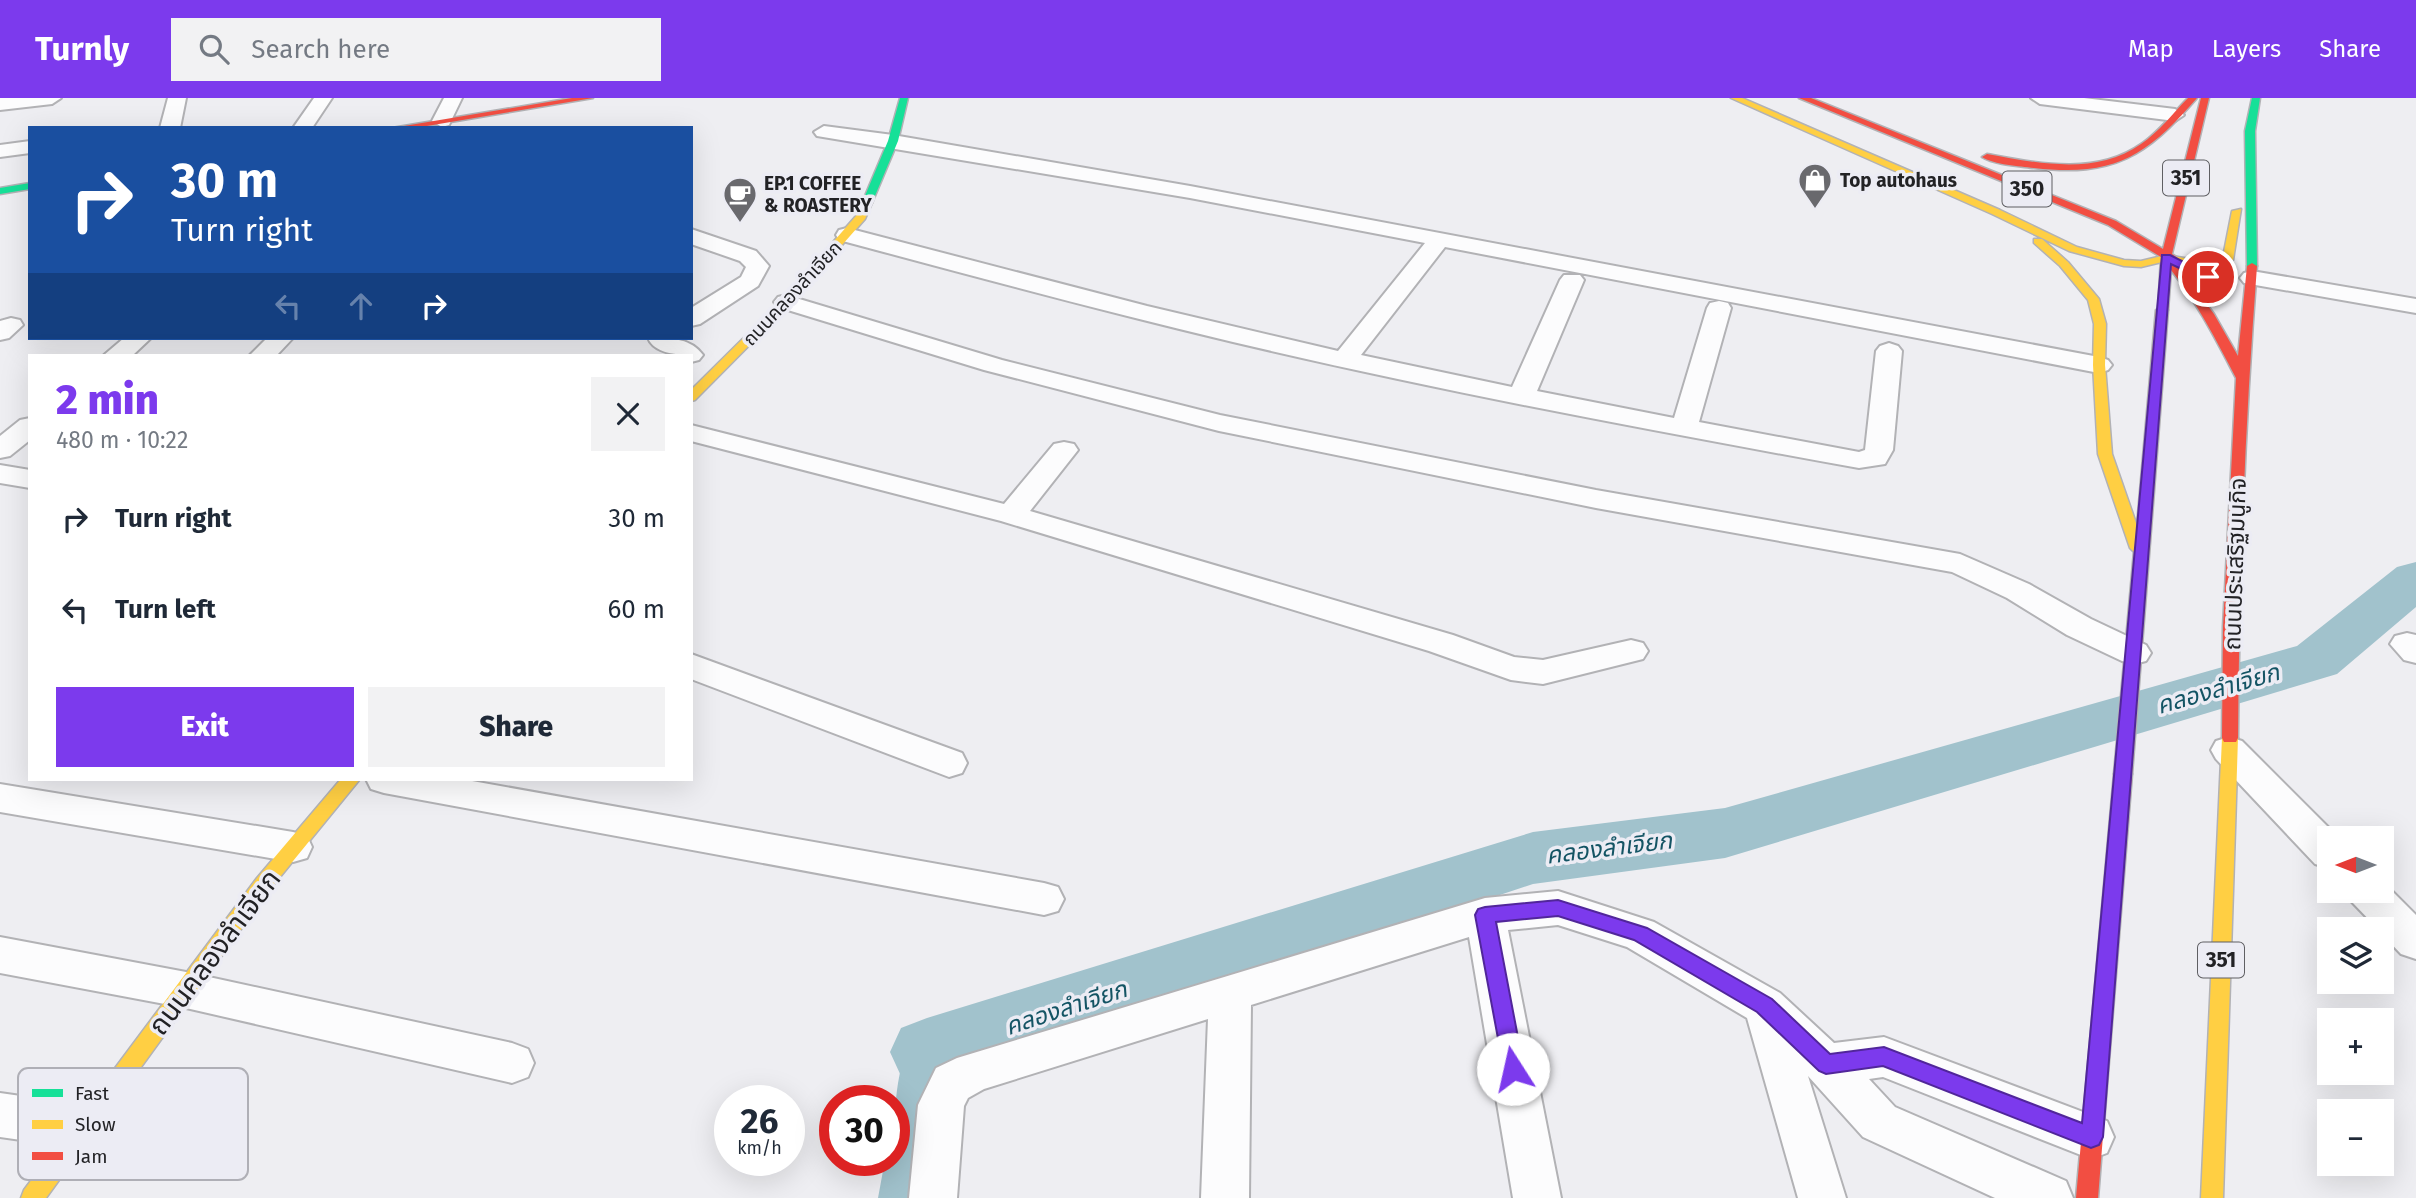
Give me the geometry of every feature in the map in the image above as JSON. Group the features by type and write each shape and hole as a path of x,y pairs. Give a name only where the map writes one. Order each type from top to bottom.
{"main road":[{"name":"ถนนคลองลำเจียก","path":"693,395 786,302 861,217 878,184 904,98"},
{"name":"350","path":"1735,98 1996,212 2073,249 2102,259 2141,264 2166,258 2196,263 2228,260 2235,239 2231,210 2251,184"},
{"name":"350","path":"1802,98 2112,223 2134,234 2166,258 2208,277"},
{"path":"1883,130 2000,160 2043,165 2086,165 2120,159 2141,148 2193,98"},
{"name":"351","path":"2087,1198 2166,258 2186,200 2205,98"},
{"name":"ถนนประเสริฐมนูกิจ","path":"2212,1198 2230,736 2231,627 2242,382 2252,278 2250,131 2256,98"},
{"path":"409,126 582,99"},
{"path":"1868,156 1898,161 1911,159 1914,152 1883,130"},
{"path":"0,191 28,186"},
{"path":"1996,212 2042,243 2064,264 2093,299 2100,324 2099,365 2105,454 2142,563"},
{"path":"2166,258 2209,310 2230,344 2242,382"},
{"path":"2231,297 2247,323"},
{"name":"ถนนคลองลำเจียก","path":"128,1068 293,847 349,781"},
{"name":"ถนนคลองลำเจียก","path":"32,1198 45,1180"}],"street":[{"path":"0,104 52,98"},
{"path":"165,126 177,98"},
{"path":"303,126 323,98"},
{"path":"442,121 453,98"},
{"path":"2039,98 2175,115"},
{"path":"824,132 893,141 1190,192 2099,365"},
{"path":"0,151 28,147"},
{"path":"847,234 1145,313 1345,359 1521,397 1859,460 1875,458 1879,450 1889,351"},
{"path":"693,237 748,256 758,266 750,281 693,318"},
{"path":"1345,359 1439,240"},
{"path":"2252,278 2416,306"},
{"path":"1521,397 1572,280"},
{"path":"786,302 993,365 1219,423 1596,499 1959,564 2018,591 2079,627 2133,666"},
{"path":"1684,428 1719,308"},
{"path":"118,354 136,340"},
{"path":"264,354 279,340"},
{"path":"663,340 688,354"},
{"path":"693,357 717,370"},
{"path":"0,450 28,428"},
{"path":"693,434 1011,515 1441,643 1511,668 1544,672 1632,651"},
{"path":"1011,515 1065,450"},
{"path":"0,474 28,479"},
{"path":"693,667 949,763"},
{"path":"2230,736 2317,839"},
{"path":"395,781 1044,898"},
{"path":"0,798 293,847"},
{"path":"2378,903 2416,942"},
{"path":"933,1198 941,1105 952,1083 973,1072 1485,915 1558,908 1640,934 1765,1006 1826,1064 1879,1122 2049,1198"},
{"path":"1485,915 1537,1198"},
{"path":"0,956 186,990 512,1063"},
{"path":"1225,1198 1230,994"},
{"path":"1765,1006 1822,1198"},
{"path":"1826,1064 1884,1057 2091,1137"},
{"path":"0,1115 18,1118"}],"waterway":[{"name":"คลองลำเจียก","path":"927,1052 1533,858 1725,833 2317,660 2416,579"},
{"name":"คลองลำเจียก","path":"902,1198 927,1052"}],"traffic: fast":[{"path":"867,203 893,141 904,98"},
{"path":"2252,266 2250,131 2256,98"},
{"path":"0,191 28,186"}],"traffic: slow":[{"path":"1735,98 1996,212 2073,249 2124,263 2141,264 2166,258 2196,263 2228,260 2237,211"},
{"path":"693,395 786,302 861,217 867,203"},
{"path":"2038,241 2064,264 2093,299 2100,324 2099,365 2105,454 2137,548"},
{"path":"2123,774 2162,310"},
{"path":"2212,1198 2230,738"},
{"path":"128,1068 264,883 349,781"},
{"path":"32,1198 45,1180"}],"traffic: jam":[{"path":"409,126 589,98"},
{"path":"1803,98 2112,223 2181,264"},
{"path":"1987,157 2046,166 2106,163 2125,157 2149,143 2193,98"},
{"path":"2162,310 2166,258 2205,98"},
{"path":"2166,258 2208,314 2241,376"},
{"path":"2230,738 2231,627 2242,382 2252,266"},
{"path":"2087,1198 2123,774"}],"place":[{"name":"Top autohaus","path":"1815,210"},
{"name":"EP.1 COFFEE & ROASTERY","path":"740,224"}],"route":[{"path":"1513,1069 1485,915 1558,908 1640,934 1765,1006 1826,1064 1884,1057 2091,1137 2166,258 2208,277"}]}
